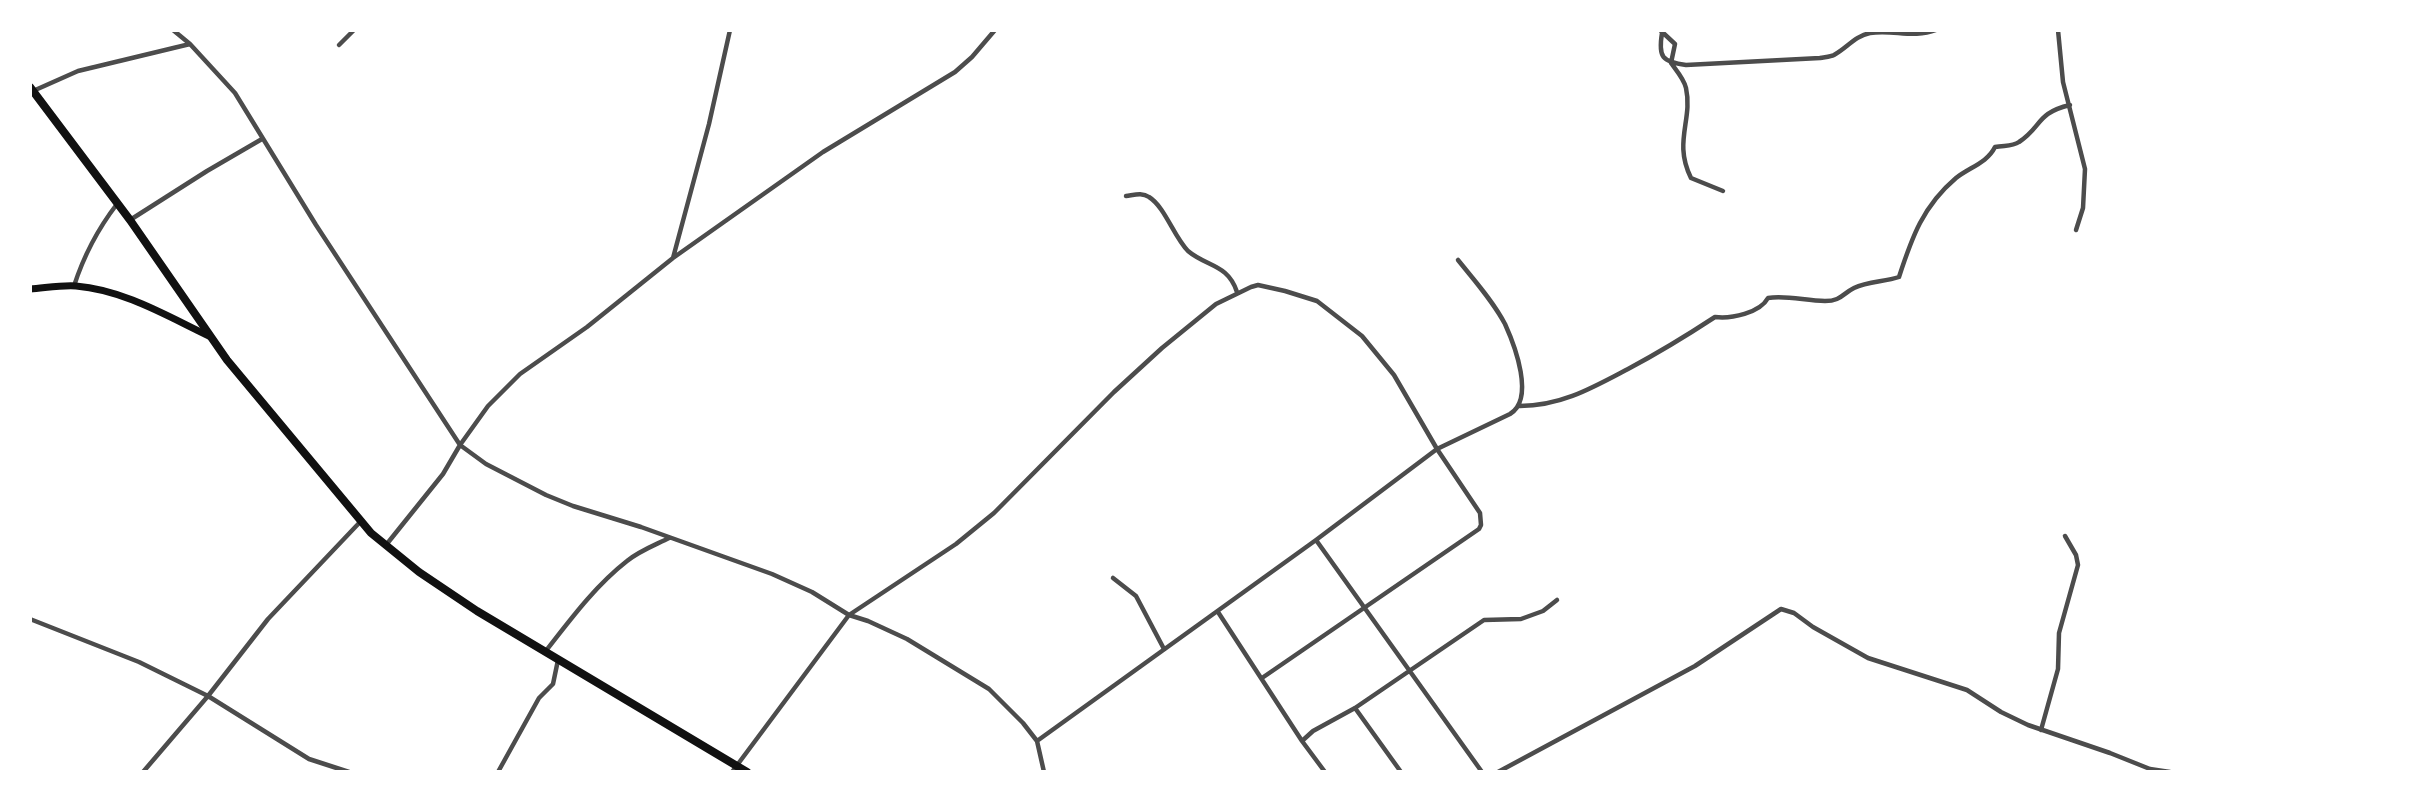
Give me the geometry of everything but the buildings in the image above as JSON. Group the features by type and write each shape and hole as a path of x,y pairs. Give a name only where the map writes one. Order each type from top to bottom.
{"highway":[{"path":"31,89 130,220 227,360 360,521 386,546 419,572 477,611 735,769 747,772"}],"main road":[{"path":"30,289 74,286 100,289 134,300 211,337"}],"street":[{"path":"173,30 190,44 235,93 316,225 460,446 486,464 546,495 796,584 849,615 907,639 981,683 1023,723 1037,741 1044,772"},
{"path":"339,45 354,30"},
{"path":"673,258 709,124 730,30"},
{"path":"386,546 443,474 488,406 520,374 587,327 673,258 823,152 955,72 972,57 995,30"},
{"path":"1671,63 1686,65 1820,58 1834,55 1851,40 1869,33 1888,32 1915,36 1936,30"},
{"path":"2058,30 2061,70 2085,169 2083,208 2076,230"},
{"path":"1661,32 1675,44 1671,63"},
{"path":"1661,32 1659,49 1661,54 1671,63 1686,85 1683,155 1686,168 1691,178 1723,191"},
{"path":"31,89 78,71 190,44"},
{"path":"1520,406 1539,406 1584,392 1665,350 1715,317 1724,318 1755,309 1765,303 1768,298 1837,300 1846,296 1852,288 1899,277 1913,236 1933,200 1958,177 1991,155 1995,147 2012,145 2021,141 2052,109 2070,105"},
{"path":"130,220 207,171 262,140"},
{"path":"1126,196 1140,194 1152,199 1189,252 1226,273 1233,280 1237,292"},
{"path":"74,286 89,247 117,204"},
{"path":"1037,741 1218,612 1437,449 1510,414 1520,406 1523,397 1520,366 1505,324 1458,260"},
{"path":"735,769 849,615 956,544 986,519 1035,473 1114,392 1189,325 1237,292 1258,285 1317,301 1341,317 1362,336 1394,375 1437,449 1480,513 1481,525 1479,529 1262,678"},
{"path":"143,772 208,696 267,619 360,521"},
{"path":"2041,730 2058,669 2059,633 2078,565 2076,555 2065,537"},
{"path":"545,652 584,602 610,575 629,559 669,538"},
{"path":"1316,540 1482,772"},
{"path":"1113,578 1136,597 1164,650"},
{"path":"1302,741 1313,731 1355,708 1484,620 1521,619 1544,611 1557,600"},
{"path":"1498,772 1695,666 1781,609 1794,613 1830,637 1868,658 1967,690 2001,712 2041,730 2150,769 2170,772"},
{"path":"1218,612 1297,734 1325,772"},
{"path":"30,618 131,659 208,696 309,759 349,772"},
{"path":"498,772 539,698 553,684 558,660"},
{"path":"1355,708 1375,739 1401,772"},
{"path":"1297,734 1313,731"}]}
